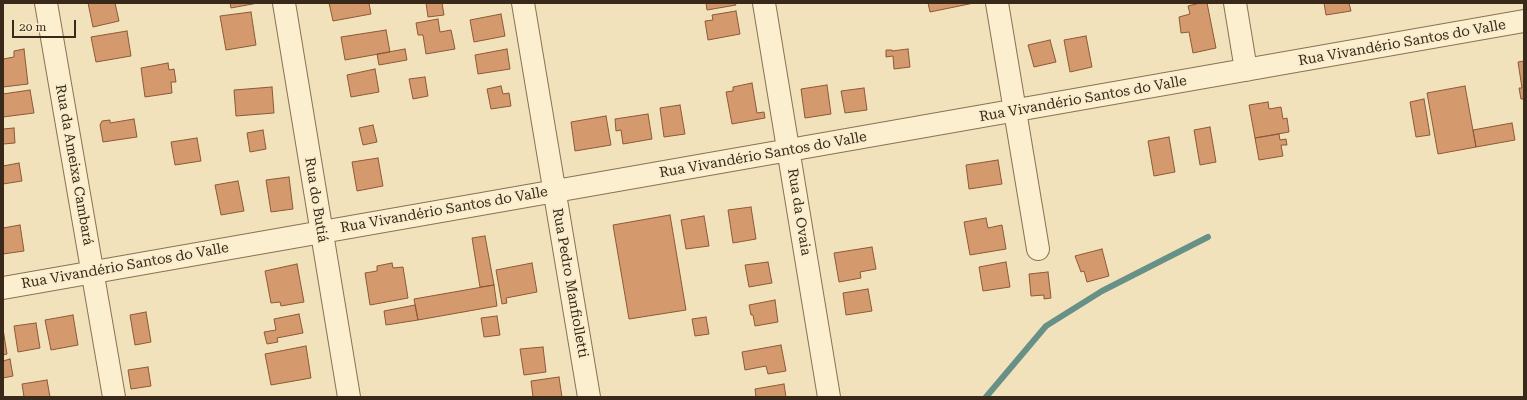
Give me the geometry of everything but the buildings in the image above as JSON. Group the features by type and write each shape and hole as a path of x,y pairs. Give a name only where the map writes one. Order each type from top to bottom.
{"street":[{"name":"Rua da Ameixa Cambará","path":"46,3 114,397"},
{"name":"Rua do Butiá","path":"284,3 349,397"},
{"name":"Rua Pedro Manfiolletti","path":"523,3 589,397"},
{"name":"Rua da Ovaia","path":"764,3 829,397"},
{"path":"997,3 1038,249"},
{"path":"1235,3 1246,70"},
{"name":"Rua Vivandério Santos do Valle","path":"3,288 1524,21"}],"waterway":[{"path":"986,397 1046,326 1102,291 1208,237"}]}
